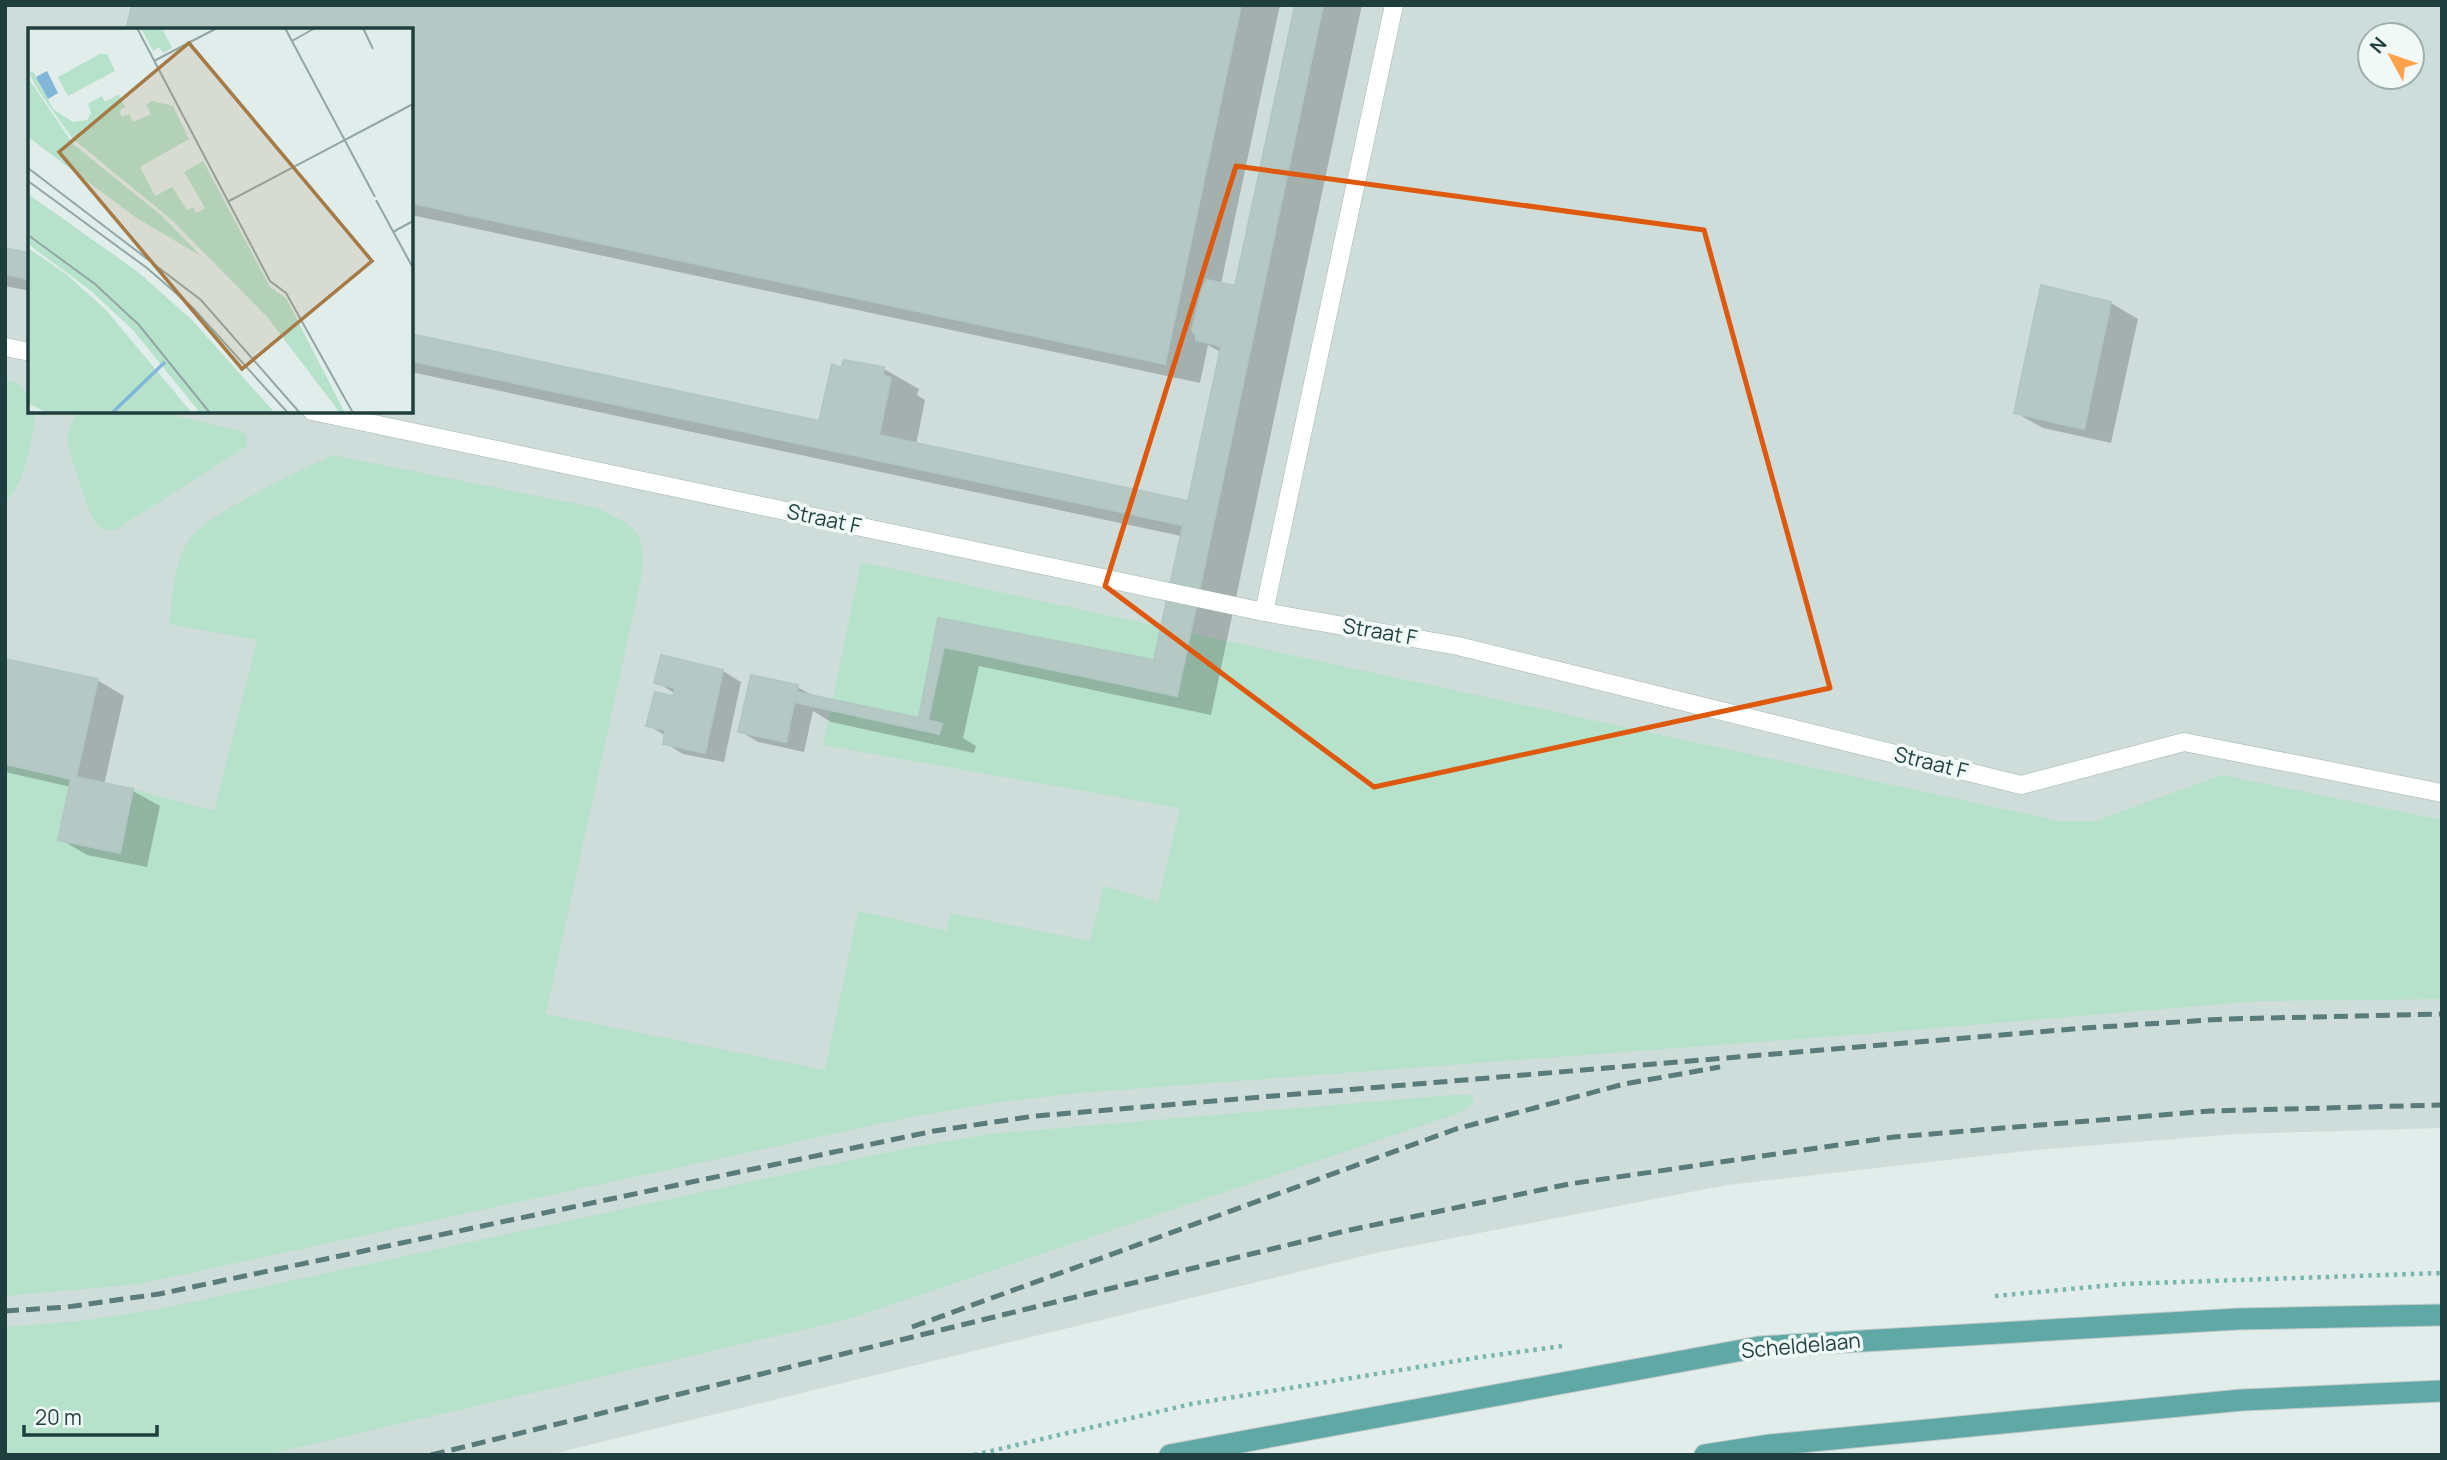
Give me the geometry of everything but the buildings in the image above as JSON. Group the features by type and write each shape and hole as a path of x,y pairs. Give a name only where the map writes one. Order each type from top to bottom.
{"main road":[{"name":"Scheldelaan","path":"1170,1455 1759,1347 2238,1319 2442,1315"},
{"path":"1705,1455 1770,1445 2242,1400 2442,1391"}],"lane":[{"path":"1264,612 1394,5"},
{"path":"5,346 28,352"},
{"name":"Straat F","path":"321,413 1264,612 1458,646 2021,785 2185,742 2442,793"}],"highlighted area":[{"path":"1236,166 1704,230 1830,688 1374,787 1105,586"}],"shaded area":[{"path":"5,5 2442,5 2442,1128 2236,1134 2035,1150 1727,1185 1376,1253 548,1455 5,1455"}],"green space":[{"path":"5,379 18,383 28,395 28,413 36,414 23,473 5,503"},
{"path":"79,413 164,413 240,431 247,435 247,446 117,529 104,530 94,520 69,447 70,428"},
{"path":"332,455 597,508 630,526 640,541 643,551 641,579 546,1014 825,1070 858,911 947,931 950,913 1090,941 1104,886 1158,902 1180,808 823,745 861,562 2059,821 2095,821 2222,775 2442,820 2442,999 2257,1001 1864,1034 1077,1093 992,1103 907,1118 139,1284 5,1296 5,763 71,779 58,840 120,853 133,789 214,811 257,640 169,624 174,580 180,559 189,540 214,518"},
{"path":"1471,1095 1474,1103 1459,1113 849,1319 265,1455 5,1455 5,1327 80,1321 155,1310 912,1147 989,1134"}],"railway":[{"path":"5,1311 67,1307 159,1294 934,1131 1035,1116 2084,1028 2225,1019 2442,1014"},
{"path":"912,1327 1456,1129 1624,1084 1720,1067"},
{"path":"431,1455 1345,1231 1569,1184 1894,1137 2210,1111 2442,1105"}]}
